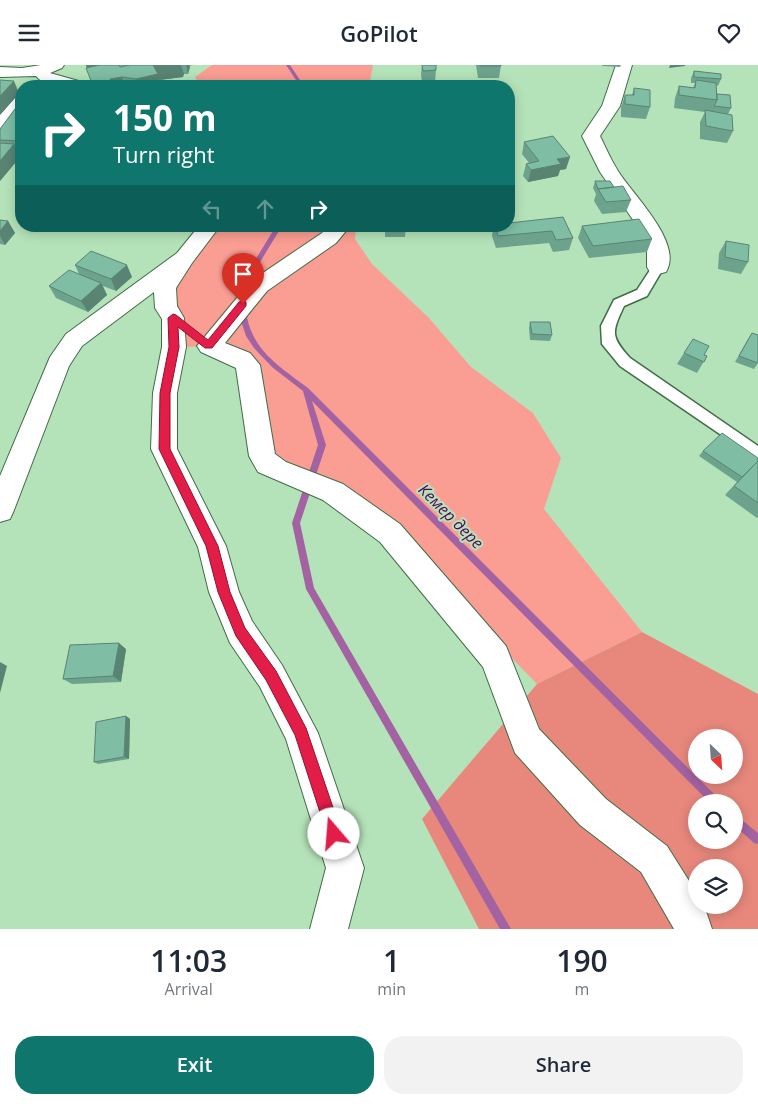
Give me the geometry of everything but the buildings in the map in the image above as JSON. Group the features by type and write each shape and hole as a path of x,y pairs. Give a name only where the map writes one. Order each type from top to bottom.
{"street":[{"path":"0,72 27,73 42,71 57,65"},
{"path":"41,80 57,65"},
{"path":"624,65 611,107 591,136 609,172 650,229 657,245 658,267"},
{"path":"0,126 15,109"},
{"path":"205,232 184,258 165,288 166,308 173,318 209,346 242,359 248,365 262,456 268,464 277,470 333,491 390,533 495,657 527,741 594,812 654,859 689,916 693,929"},
{"path":"209,346 259,286 334,232"},
{"path":"0,510 58,363 74,340 184,258"},
{"path":"173,318 174,347 165,393 164,449 212,546 224,592 241,632 271,676 301,733 346,868 328,929"}],"lane":[{"path":"658,267 642,293 619,303 608,326 609,344 625,362 758,454"}],"shaded area":[{"path":"212,65 373,65 370,80 197,80 195,77"},
{"path":"206,232 356,232 355,239 372,264 429,318 471,367 533,413 561,458 544,509 642,632 537,684 390,533 277,470 248,365 209,346 184,347 165,288"},
{"path":"642,632 758,694 758,929 479,929 422,819 537,684"}],"waterway":[{"name":"Кемер дере","path":"288,65 298,80"},
{"name":"Кемер дере","path":"243,299 243,285 275,232"},
{"name":"Кемер дере","path":"243,311 249,336 265,357 306,390 708,794"},
{"path":"306,391 322,445 296,523 310,589 506,929"},
{"name":"Кемер дере","path":"743,826 758,839"}],"route":[{"path":"243,304 209,346 173,318 174,347 165,393 164,449 212,546 224,592 241,632 271,676 301,733 334,834"}]}
